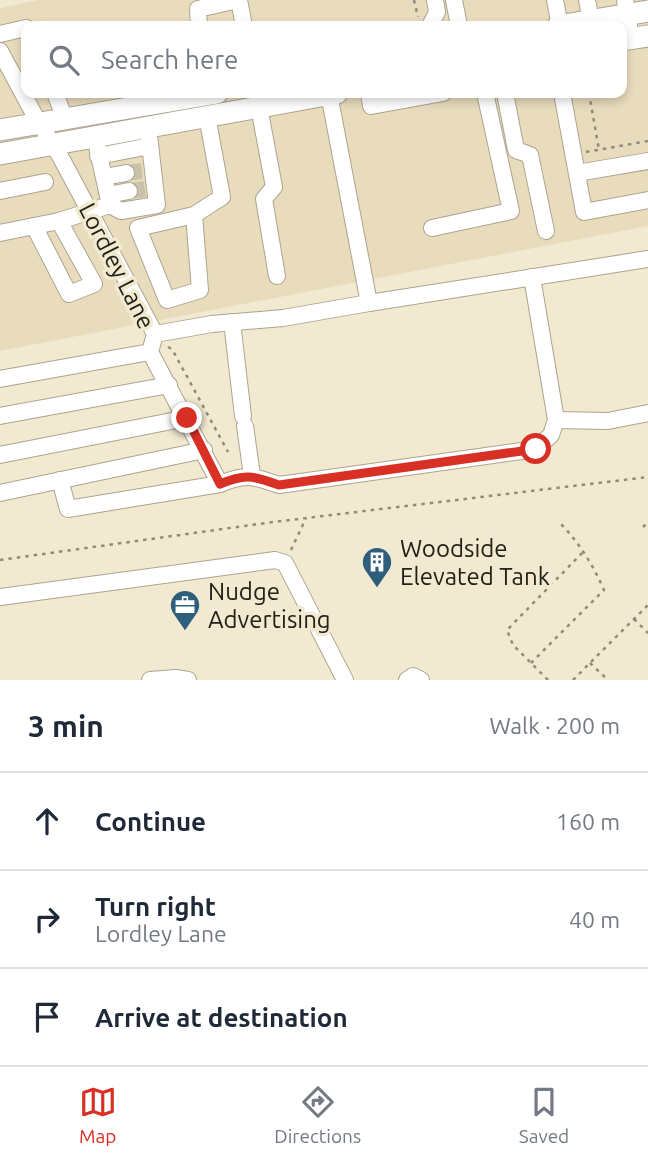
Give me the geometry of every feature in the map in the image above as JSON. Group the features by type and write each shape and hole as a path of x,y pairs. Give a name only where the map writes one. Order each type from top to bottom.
{"main road":[{"path":"590,16 633,8"},
{"path":"0,130 183,98"},
{"path":"0,154 53,145 97,146 149,137 207,116 307,98"}],"street":[{"path":"196,5 239,0 243,21"},
{"path":"555,0 558,21"},
{"path":"434,13 455,4"},
{"path":"633,8 634,38"},
{"path":"0,34 21,29"},
{"name":"Lordley Lane","path":"0,51 21,83"},
{"name":"Lordley Lane","path":"30,98 39,124 89,212 156,343 169,385 220,484"},
{"path":"57,98 65,119"},
{"path":"334,98 369,303"},
{"path":"370,98 371,106 415,98"},
{"path":"432,228 511,211 486,98"},
{"path":"506,98 516,150 530,155 546,231"},
{"path":"563,98 584,212 648,200"},
{"path":"259,107 274,187 264,199 277,276"},
{"path":"194,215 200,290 167,300 138,228 194,215 222,197 207,116"},
{"path":"97,146 109,200 121,211 158,205 143,189 140,171 149,137"},
{"path":"577,173 648,161"},
{"path":"104,177 140,171"},
{"path":"0,191 45,182"},
{"path":"0,233 89,212 109,200 143,189"},
{"path":"34,226 69,294 93,284 59,221"},
{"path":"0,379 156,343 232,322 283,318 648,259"},
{"path":"60,480 68,509 220,484 252,475 279,485 536,449 551,436 556,420 532,277"},
{"path":"232,322 252,475"},
{"path":"0,415 169,385"},
{"path":"556,420 608,421 648,413"},
{"path":"0,455 187,418"},
{"path":"0,493 204,450"},
{"path":"0,597 275,560 285,563 345,680"},
{"path":"407,680 413,676 421,680"},
{"path":"150,680 188,680"}],"path":[{"path":"414,0 419,21"},
{"path":"590,98 599,150"},
{"path":"586,153 648,141"},
{"path":"156,343 172,349 228,452"},
{"path":"0,560 306,518 648,477"},
{"path":"285,563 306,518"},
{"path":"643,527 648,522"},
{"path":"531,663 604,590 600,576 584,551 561,524"},
{"path":"548,680 511,642 508,626 584,551"},
{"path":"573,680 648,605"},
{"path":"634,619 648,633"},
{"path":"590,663 608,680"},
{"path":"540,680 544,676"}],"shaded area":[{"path":"38,0 648,0 648,226 0,351 0,8"}],"tunnel":[{"path":"126,173 142,171"},
{"path":"129,191 146,189"}],"place":[{"name":"Woodside Elevated Tank","path":"377,589"},
{"name":"Nudge Advertising","path":"185,632"}],"route":[{"path":"187,418 220,484 252,475 279,485 536,449"}]}
